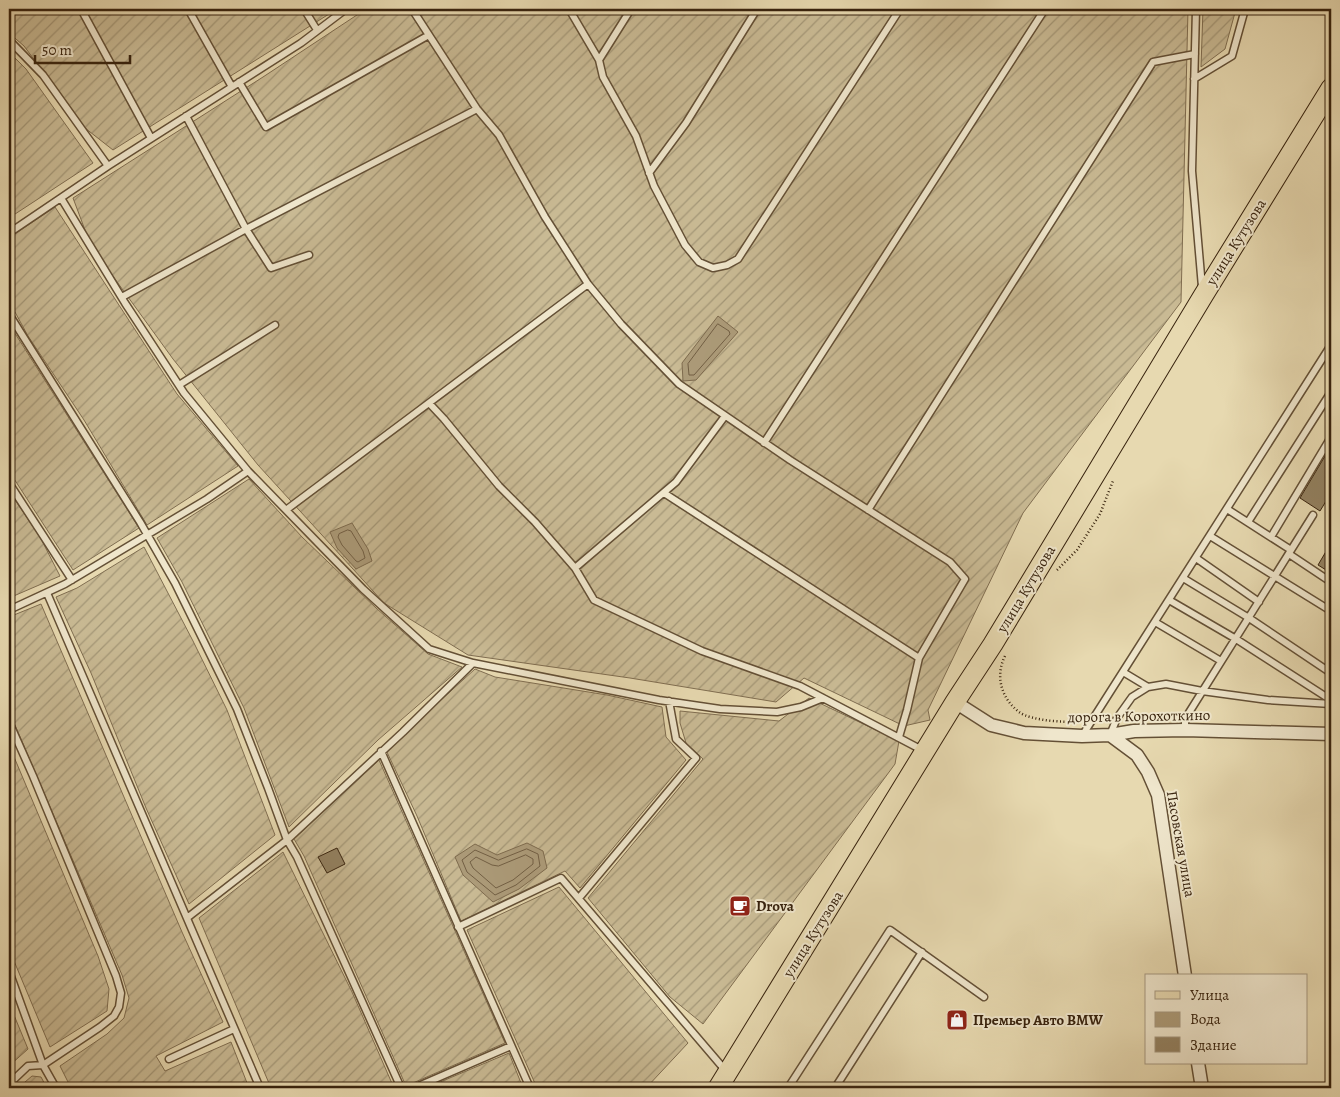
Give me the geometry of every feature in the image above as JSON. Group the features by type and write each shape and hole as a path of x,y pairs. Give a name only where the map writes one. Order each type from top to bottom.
{"main road":[{"name":"улица Кутузова","path":"723,1080 955,702 993,644 1331,88"}],"street":[{"name":"дорога в Корохоткино","path":"955,702 991,725 1024,733 1082,736 1110,735 1134,731 1185,730 1331,734"},
{"name":"Пасовская улица","path":"1110,735 1137,755 1148,772 1158,794 1185,974"},
{"path":"1198,1064 1202,1088"}],"lane":[{"path":"81,9 151,138"},
{"path":"188,9 232,87"},
{"path":"304,9 317,30"},
{"path":"9,233 151,138 301,43 346,9"},
{"path":"412,9 477,109 499,134 545,218 588,284 621,324 679,384 764,443 950,562 965,579 919,658 908,710 899,737"},
{"path":"570,9 598,60 603,77 636,136 654,186 685,245 699,262 713,268 727,265 738,259 900,9"},
{"path":"598,60 631,9"},
{"path":"649,173 686,123 757,9"},
{"path":"764,443 1045,9"},
{"path":"1196,9 1192,170 1203,296"},
{"path":"1194,79 1232,56 1244,9"},
{"path":"239,82 266,127 429,36"},
{"path":"9,40 42,75 108,166"},
{"path":"868,510 1153,62 1195,54"},
{"path":"122,297 246,229 477,109"},
{"path":"186,116 246,229 271,268 309,255"},
{"path":"60,198 178,385 248,471 363,589 429,649 473,663 720,709 777,712 801,707 823,698"},
{"path":"286,510 588,284"},
{"path":"9,314 147,534 175,583 237,709 287,840 297,857 401,1088"},
{"path":"178,385 275,325"},
{"path":"1082,736 1331,345"},
{"path":"1248,522 1331,392"},
{"path":"429,403 499,486 535,522 575,568 594,600 702,651 800,686 926,751"},
{"path":"575,568 676,482 725,416"},
{"path":"1271,537 1331,437"},
{"path":"9,610 72,580 207,500 248,471"},
{"path":"9,483 72,580"},
{"path":"664,493 919,658"},
{"path":"1227,508 1271,537 1331,582"},
{"path":"1185,730 1185,719 1313,515"},
{"path":"1210,536 1331,611"},
{"path":"1196,558 1259,602"},
{"path":"1183,578 1249,618 1331,673"},
{"path":"46,593 260,1088"},
{"path":"1169,600 1236,639 1331,702"},
{"path":"1155,622 1221,661"},
{"path":"186,918 287,840 403,732 473,663"},
{"path":"1123,672 1148,687"},
{"path":"1110,735 1117,718 1132,697 1148,687 1166,684 1268,700 1331,702"},
{"path":"579,898 696,758 676,739 669,701"},
{"path":"9,722 116,976 121,993 119,1007 114,1016 43,1065 28,1066 9,1084"},
{"path":"381,751 530,1088"},
{"path":"458,926 562,878 723,1080"},
{"path":"788,1088 890,930 984,997"},
{"path":"835,1088 922,952"},
{"path":"9,971 43,1065 56,1088"},
{"path":"169,1059 234,1029"},
{"path":"414,1088 511,1046"}],"path":[{"path":"1056,571 1077,550 1100,514 1113,481"},
{"path":"1007,653 1002,662 999,675 1001,689 1020,712 1033,718 1074,722 1081,720"}],"shaded area":[{"path":"9,9 337,9 113,150 85,128 24,46 9,33"},
{"path":"366,9 1188,9 1181,302 1023,513 928,710 930,720 904,726 804,678 776,702 630,678 468,655 384,603 258,465 173,359 91,246 73,198"},
{"path":"1203,9 1236,9 1225,49 1201,67"},
{"path":"9,52 26,69 93,163 9,218"},
{"path":"55,207 177,394 238,466 147,525 84,420 28,336 9,301 9,238"},
{"path":"9,324 139,528 73,570 9,471"},
{"path":"249,479 302,537 376,608 428,654 462,667 378,740 289,827 244,708 182,582 157,538"},
{"path":"9,491 40,537 60,576 9,598"},
{"path":"144,547 227,710 275,835 189,904 146,808 91,673 56,597 77,588"},
{"path":"41,604 182,932 223,1022 156,1056 165,1071 231,1042 249,1088 71,1088 60,1066 107,1034 124,1018 129,998 122,975 9,711 9,617"},
{"path":"475,669 495,677 607,695 662,707 666,737 686,760 580,888 565,871 461,921 417,816 386,750"},
{"path":"809,698 899,741 895,764 703,1024 670,997 588,898 703,759 686,743 680,723 680,711 779,721"},
{"path":"9,745 98,956 109,989 107,1011 50,1047 9,949"},
{"path":"379,760 505,1043 406,1086 304,856 294,839"},
{"path":"283,852 352,992 394,1088 271,1088 199,918"},
{"path":"559,887 688,1043 646,1088 537,1088 467,930"},
{"path":"9,1003 28,1049 9,1066"},
{"path":"509,1053 523,1088 426,1088"},
{"path":"32,1076 41,1077 47,1088 18,1088"}],"water":[{"path":"718,316 738,332 696,380 683,381 682,363"},
{"path":"352,523 368,549 372,561 356,569 337,548 330,532"},
{"path":"527,843 543,851 547,868 519,889 493,902 463,875 455,857 475,844 497,855"}],"building":[{"path":"1331,446 1331,493 1320,511 1300,498"},
{"path":"1331,543 1331,573 1318,565"},
{"path":"337,848 345,864 327,873 318,857"}],"place":[{"name":"Drova","path":"740,906"},
{"name":"Премьер Авто BMW","path":"957,1020"}]}
